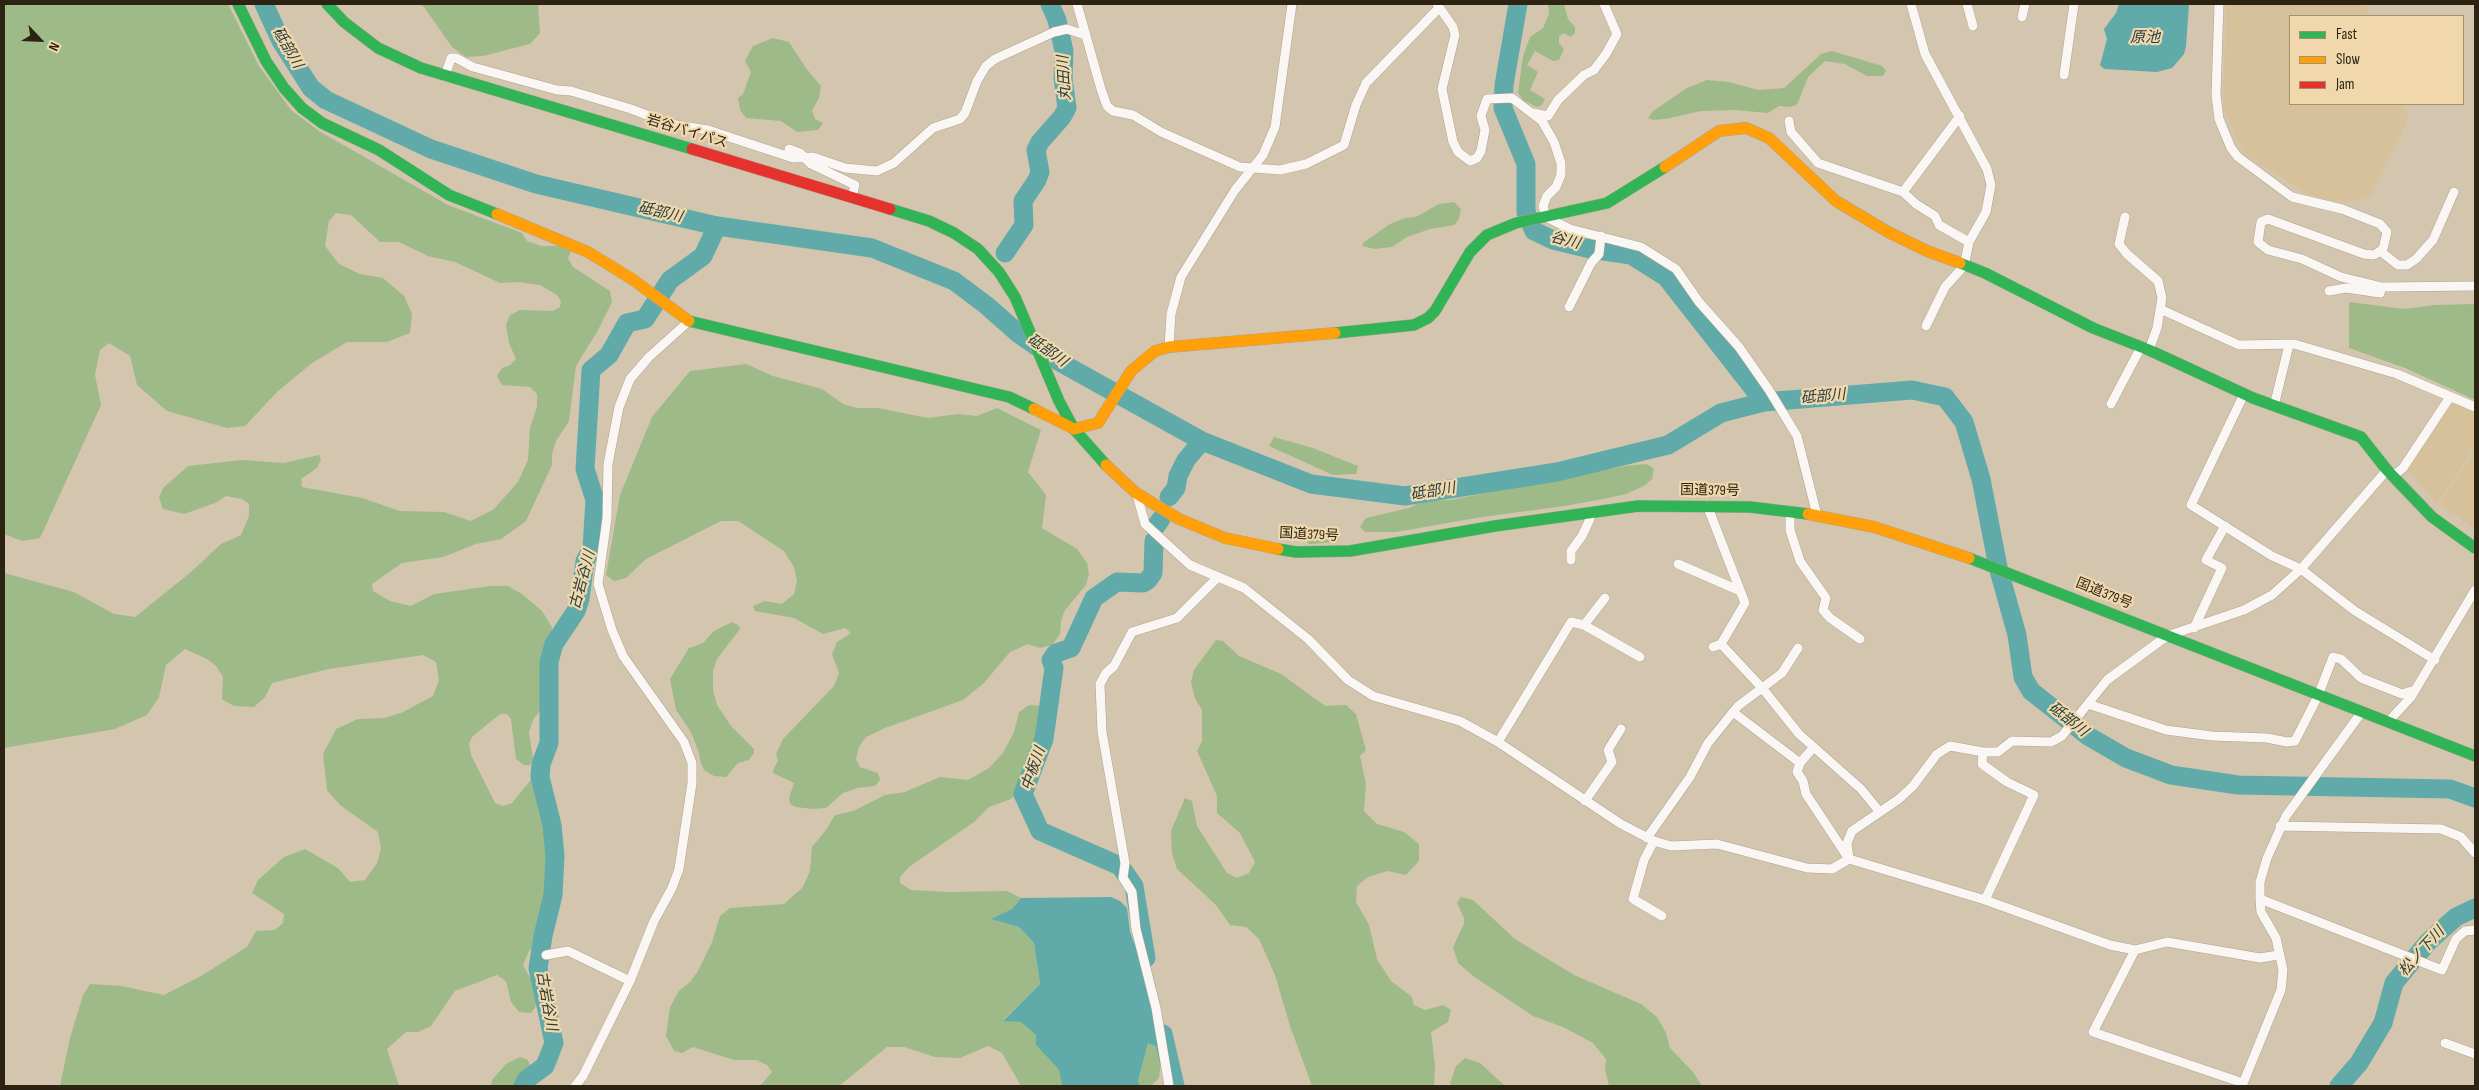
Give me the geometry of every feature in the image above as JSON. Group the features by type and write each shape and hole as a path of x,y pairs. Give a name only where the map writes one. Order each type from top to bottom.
{"main road":[{"path":"238,4 266,61 284,88 302,108 322,122 379,150 449,195 561,239 588,252 664,302 689,321 704,326 797,345 1009,397 1074,429 1098,423 1131,371 1155,351 1169,348 1388,329 1414,324 1428,318 1436,311 1478,242 1494,230 1516,223 1607,203 1628,192 1719,131 1746,128 1769,138 1836,201 1888,232 1964,266 1985,273 2093,328 2145,348 2244,394 2361,437 2390,473 2432,517 2475,548"},
{"name":"岩谷バイパス","path":"326,4 344,22 378,48 421,68 928,221 978,249 999,272 1021,310"},
{"name":"国道379号","path":"1021,310 1049,379 1074,429 1103,463 1136,493 1179,519 1225,538 1296,552 1350,552 1590,512 1638,506 1706,504 1817,515 1909,536 1980,562 2361,713 2475,756"}],"street":[{"path":"1077,4 1101,90 1107,106 1113,111 1133,115 1161,132 1240,167 1280,170 1306,164 1344,145 1356,105 1366,83 1438,6 1453,27 1455,35 1444,81 1443,99 1452,142 1458,152 1470,161 1478,158 1484,130 1481,116 1482,109 1487,99 1508,98 1542,121 1554,142 1561,163 1561,175 1556,188 1547,196 1543,206 1542,217 1601,239 1641,247 1676,269 1699,302 1738,347 1770,392 1797,436 1817,515"},
{"path":"1169,348 1171,314 1181,277 1235,190 1263,155 1275,128 1292,4"},
{"path":"1532,113 1548,116 1558,100 1584,75 1594,70 1606,54 1617,34 1604,4"},
{"path":"1911,4 1925,54 1987,169 1991,185 1986,212 1969,242 1964,266 1945,287 1926,326"},
{"path":"1967,4 1973,26"},
{"path":"2022,17 2025,4"},
{"path":"2064,75 2074,4"},
{"path":"2219,4 2216,95 2220,119 2231,148 2249,165 2292,196 2342,208 2380,224 2386,232 2386,240 2380,251 2374,255 2364,254 2268,219 2261,222 2258,242 2268,250 2302,260 2341,277 2382,287 2475,286"},
{"path":"445,76 451,58 456,58 473,67 557,90 570,91 631,109 670,124 708,130 793,158 813,157 845,168 877,170 894,163 933,128 960,118 965,113 977,81 990,62 1054,32 1067,29 1085,35"},
{"path":"1902,192 1960,116"},
{"path":"1790,121 1791,132 1818,163 1902,192 1935,216 1939,225 1969,242"},
{"path":"790,149 811,164 855,185 852,197"},
{"path":"2380,251 2398,265 2407,264 2416,259 2433,240 2454,192"},
{"path":"2111,404 2157,328 2162,298 2158,281 2126,254 2119,244 2125,217"},
{"path":"1569,307 1591,264 1599,254 1601,239"},
{"path":"2329,291 2346,288 2380,293 2382,287"},
{"path":"2160,309 2239,345 2272,343 2289,346 2294,344 2397,374 2475,407"},
{"path":"575,1086 583,1076 630,981 654,921 672,888 679,869 692,783 692,763 684,742 623,656 612,630 598,584 607,518 608,464 618,407 630,379 649,357 689,321"},
{"path":"2274,406 2289,346"},
{"path":"2244,394 2191,505 2272,556 2301,569 2355,611 2435,660"},
{"path":"1849,858 1847,843 1852,831 1899,799 1913,786 1937,754 1950,746 1983,752 1998,752 2012,742 2051,742 2062,736 2107,680 2167,636 2244,610 2272,595 2301,569 2390,473 2403,468 2450,397"},
{"path":"1136,493 1145,524 1190,565 1244,588 1308,639 1348,680 1374,696 1401,706 1460,721 1498,742 1621,824 1651,840 1671,846 1717,844 1807,868 1832,869 1849,858"},
{"path":"1706,504 1745,604 1717,646 1762,689 1814,748 1823,753 1861,789 1879,811"},
{"path":"1790,511 1790,530 1800,561 1826,598 1823,610 1830,618 1860,639"},
{"path":"1571,560 1570,551 1582,536 1590,519 1590,512"},
{"path":"2194,628 2222,568 2206,560 2225,526"},
{"path":"1678,564 1738,590"},
{"path":"1169,1086 1156,1008 1136,929 1132,892 1123,878 1124,863 1102,732 1100,684 1106,673 1114,666 1132,632 1176,618 1217,578"},
{"path":"2388,722 2415,690 2435,660 2475,590"},
{"path":"1584,624 1605,598"},
{"path":"1498,742 1571,622 1584,624 1640,657"},
{"path":"1662,916 1633,899 1651,840 1690,777 1708,743 1738,706 1782,673 1798,648"},
{"path":"2086,706 2166,730 2212,736 2267,738 2287,742 2295,741 2318,696 2333,657 2341,659 2361,678 2402,694 2415,690"},
{"path":"1733,712 1800,763"},
{"path":"2135,950 2093,1032 2243,1085 2281,990 2283,970 2278,955 2276,938 2261,912 2260,882 2280,826 2361,713"},
{"path":"1585,801 1612,762 1608,750 1622,729"},
{"path":"1814,748 1800,763 1797,772 1803,782 1806,794 1849,858 1985,900 2110,946 2135,950 2167,942 2260,958 2278,955"},
{"path":"1983,752 1982,764 2007,782 2034,795 1985,900"},
{"path":"2280,826 2441,829 2461,837 2475,853"},
{"path":"2260,899 2442,970 2456,939 2465,931 2475,930"},
{"path":"546,954 568,951 630,981"},
{"path":"2445,1043 2475,1054"}],"shaded area":[{"path":"2226,4 2366,4 2370,15 2289,15 2289,105 2403,105 2408,115 2403,132 2369,198 2342,203 2308,195 2244,154 2223,107"},
{"path":"2452,400 2475,410 2475,446 2437,504 2406,469"},
{"path":"2475,451 2475,529 2439,504"}],"green space":[{"path":"4,4 228,4 259,66 291,110 319,131 448,205 522,233 527,241 541,246 559,246 571,251 568,258 573,267 610,291 612,302 597,332 576,366 569,421 556,441 552,454 552,465 526,521 501,539 476,544 443,557 402,563 372,584 373,591 390,601 411,606 434,594 491,586 508,586 522,594 542,611 552,627 551,642 545,662 542,708 533,720 529,732 533,758 530,765 524,765 516,759 511,719 507,714 500,714 472,737 469,744 471,755 495,803 503,806 512,803 530,781 535,783 545,815 550,853 549,891 535,945 529,951 523,965 532,981 537,999 535,1008 531,1013 519,1012 511,1002 506,981 497,975 455,991 431,1026 418,1032 406,1032 387,1049 399,1086 60,1086 70,1038 83,995 90,984 121,986 164,995 201,976 247,947 256,931 275,930 283,923 284,914 252,893 258,880 284,857 305,849 338,868 350,882 365,880 377,863 381,848 378,832 340,805 327,790 323,754 336,729 358,719 385,718 403,712 433,696 439,680 436,662 423,655 329,669 272,683 265,697 254,707 234,706 222,699 223,677 216,666 207,659 185,649 166,665 159,697 147,715 115,729 4,748 4,573 74,592 114,614 135,617 191,572 221,544 241,535 249,516 249,504 242,499 226,496 215,503 184,514 163,509 159,498 163,488 188,466 241,460 284,463 319,455 321,459 317,468 301,479 302,487 362,498 400,511 444,512 471,521 494,509 518,482 528,460 530,428 537,406 537,394 530,387 502,385 497,376 502,368 510,365 516,359 509,343 506,325 510,315 520,310 553,311 560,307 561,301 557,295 540,285 519,282 500,283 455,262 428,256 399,242 380,242 351,215 336,213 329,221 325,246 339,264 360,274 383,278 404,296 412,314 410,333 387,342 347,342 312,363 278,391 245,426 227,428 167,411 137,385 130,356 109,343 100,350 95,375 101,405 40,538 22,541 4,534"},
{"path":"419,4 538,4 540,33 530,44 483,56 466,57 452,47 424,7"},
{"path":"1548,4 1564,4 1568,19 1575,27 1575,33 1571,37 1563,33 1559,37 1559,43 1564,49 1559,60 1553,61 1535,51 1527,65 1538,72 1530,90 1545,99 1542,105 1537,107 1524,101 1518,93 1523,56 1530,37 1543,28 1549,14"},
{"path":"773,38 789,42 806,68 821,86 819,98 812,111 815,119 823,123 818,130 797,132 781,121 746,118 740,110 738,98 743,94 751,72 745,61 753,46"},
{"path":"1832,51 1882,66 1886,71 1883,76 1867,76 1845,64 1825,61 1808,77 1797,105 1790,107 1779,106 1768,113 1735,110 1701,111 1665,119 1653,120 1648,118 1653,111 1687,88 1707,80 1729,82 1758,90 1784,88 1821,54"},
{"path":"1454,202 1461,209 1459,219 1454,225 1430,229 1407,237 1392,247 1375,249 1362,246 1364,242 1390,224 1405,218 1416,217 1439,204"},
{"path":"2349,302 2405,309 2435,305 2475,304 2475,400 2405,368 2349,348"},
{"path":"746,364 773,376 822,389 843,404 857,408 878,408 928,418 958,414 977,416 997,408 1041,430 1028,472 1046,495 1042,528 1077,549 1087,563 1089,574 1086,585 1065,610 1061,621 1060,634 1052,645 1040,648 1028,644 1010,652 984,683 963,700 885,728 866,737 859,747 856,759 860,767 878,773 880,780 875,786 857,788 843,793 826,808 813,809 796,807 790,804 789,798 794,783 773,773 778,761 776,754 783,739 834,686 839,673 832,654 837,642 851,633 845,628 823,634 794,618 755,611 753,606 765,601 782,604 794,594 797,581 794,567 784,551 738,521 721,521 646,559 626,578 614,581 606,575 620,495 652,417 690,371"},
{"path":"1274,437 1313,448 1358,466 1356,474 1333,475 1269,446"},
{"path":"1647,464 1654,469 1652,479 1644,486 1626,494 1608,498 1396,532 1365,532 1360,527 1366,518 1409,508 1423,501 1450,500 1625,466"},
{"path":"1316,528 1340,534 1338,542 1309,544 1303,535"},
{"path":"732,622 738,625 740,629 717,659 713,671 713,690 717,705 731,726 754,749 754,753 749,760 738,763 726,777 714,776 704,770 691,732 676,710 670,679 689,648 703,643 714,631"},
{"path":"1216,640 1223,641 1239,656 1281,674 1325,706 1346,705 1356,714 1366,750 1360,756 1366,784 1364,811 1377,824 1404,832 1419,844 1419,861 1406,875 1387,871 1368,877 1357,886 1356,902 1369,925 1377,959 1391,981 1412,997 1414,1005 1425,1010 1443,1005 1451,1010 1448,1022 1431,1032 1435,1066 1434,1086 1312,1086 1290,1026 1275,975 1259,939 1246,927 1230,925 1216,905 1177,869 1172,853 1171,831 1185,798 1192,801 1197,826 1227,873 1237,878 1249,873 1255,862 1240,833 1217,813 1217,796 1197,751 1202,741 1202,710 1195,698 1191,682 1194,670"},
{"path":"1029,705 1041,706 1044,711 1035,758 1026,782 1011,799 989,807 974,822 909,867 900,877 900,883 911,890 948,892 1007,891 1021,898 1012,909 992,919 1019,927 1034,943 1040,984 1003,1020 1021,1022 1036,1035 1036,1045 1059,1070 1062,1086 1021,1086 1002,1053 988,1046 960,1058 935,1057 904,1047 887,1047 839,1086 760,1086 772,1072 767,1065 756,1060 734,1060 693,1047 682,1053 674,1051 666,1036 670,1007 679,991 690,982 698,971 712,942 720,916 730,908 784,904 803,887 810,871 812,847 835,815 853,811 885,795 905,792 940,777 968,780 989,768 1003,753 1014,732 1019,712"},
{"path":"1461,897 1473,900 1515,939 1574,975 1641,1004 1657,1017 1666,1033 1670,1048 1693,1072 1702,1086 1609,1086 1605,1070 1606,1059 1593,1043 1563,1027 1533,1016 1473,976 1458,963 1453,947 1464,924 1464,918 1457,903"},
{"path":"1148,1043 1158,1047 1161,1060 1159,1078 1151,1086 1140,1086 1138,1081"},
{"path":"520,1057 528,1060 530,1066 515,1086 491,1086 492,1080 506,1064"},
{"path":"1465,1058 1480,1063 1505,1086 1452,1086 1450,1083 1456,1066"}],"water":[{"name":"原池","path":"2119,4 2189,4 2186,47 2184,54 2172,68 2157,72 2104,69 2100,65 2107,39 2104,29 2116,13"},
{"path":"1111,897 1120,901 1127,908 1130,931 1152,1002 1158,1047 1148,1043 1138,1081 1140,1086 1062,1086 1059,1070 1036,1045 1036,1035 1021,1022 1003,1021 1040,984 1034,943 1019,927 991,919 1012,909 1021,898"}],"waterway":[{"name":"砥部川","path":"264,4 281,41 311,88 326,100 431,149 536,184 717,226 872,248 954,281 986,305 1019,334 1056,360 1202,441 1311,484 1405,496 1557,472 1668,445 1721,413 1764,402 1912,390 1945,397 1964,422 1981,479 1998,567 2017,635 2023,677 2031,691 2088,736 2126,758 2171,775 2238,785 2450,789 2475,798"},
{"name":"丸田川","path":"1005,253 1024,225 1023,201 1040,172 1036,150 1040,142 1062,117 1067,108 1063,78 1064,51 1057,20 1050,4"},
{"name":"谷川","path":"1518,4 1504,85 1503,108 1526,164 1526,212 1534,231 1553,240 1590,249 1631,255 1666,277 1764,402"},
{"name":"古岩谷川","path":"523,1086 527,1079 545,1066 554,1043 538,968 543,936 553,895 555,856 552,825 540,777 541,764 549,743 549,662 554,644 576,611 580,599 585,561 592,548 595,500 585,469 591,370 609,355 627,323 645,319 670,280 703,256 717,226"},
{"name":"中板川","path":"1169,497 1176,488 1178,476 1186,460 1202,441"},
{"name":"中板川","path":"1156,526 1161,519"},
{"name":"中板川","path":"1146,958 1134,886 1120,866 1040,831 1023,794 1044,739 1054,668 1051,660 1056,653 1071,648 1094,598 1117,582 1143,583 1148,580 1153,573 1154,541"},
{"name":"松ノ下川","path":"2339,1086 2359,1063 2383,1023 2394,983 2428,942 2456,917 2475,908"},
{"name":"中板川","path":"1163,1034 1175,1086"}],"traffic: fast":[{"path":"238,4 266,61 284,88 302,108 322,123 379,150 449,195 497,214"},
{"path":"327,4 344,22 378,48 421,68 692,149"},
{"path":"1335,333 1414,325 1428,318 1435,311 1470,252 1487,235 1516,223 1607,203 1665,167"},
{"path":"890,209 929,221 954,233 978,249 999,272 1015,297 1059,401 1074,429 1106,465"},
{"path":"1960,263 1985,273 2093,328 2149,350 2253,398 2361,437 2387,470 2432,517 2475,548"},
{"path":"689,321 1009,397 1034,409"},
{"path":"1278,549 1296,552 1350,551 1495,526 1638,506 1750,507 1808,514"},
{"path":"1969,558 2475,756"}],"traffic: slow":[{"path":"1665,167 1719,131 1746,128 1769,138 1836,201 1888,232 1927,251 1960,263"},
{"path":"497,214 588,252 632,279 689,321"},
{"path":"1034,409 1074,429 1098,423 1131,371 1155,351 1169,347 1335,333"},
{"path":"1106,465 1136,493 1179,519 1225,538 1278,549"},
{"path":"1808,514 1874,527 1969,558"}],"traffic: jam":[{"path":"692,149 890,209"}]}
